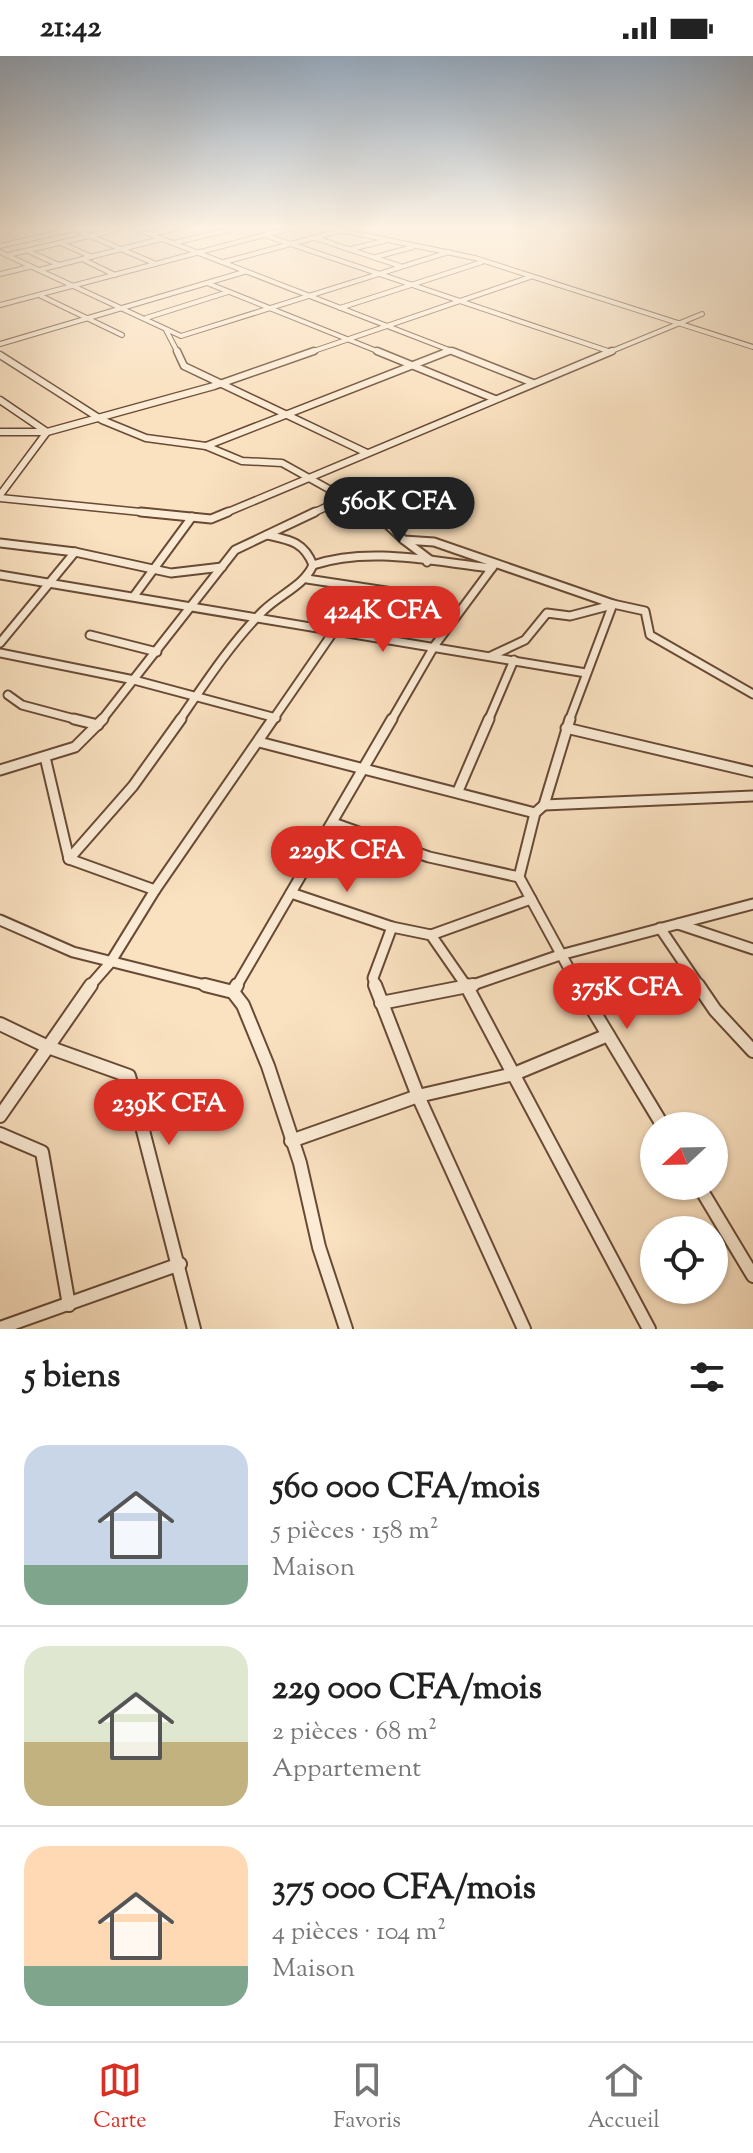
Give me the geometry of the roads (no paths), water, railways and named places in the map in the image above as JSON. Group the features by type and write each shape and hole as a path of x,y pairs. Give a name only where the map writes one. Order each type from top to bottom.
{"street":[{"path":"0,305 73,287"},
{"path":"76,287 181,336 336,287"},
{"path":"0,344 192,287"},
{"path":"218,287 495,399"},
{"path":"285,287 533,383"},
{"path":"339,308 403,287"},
{"path":"418,287 609,351"},
{"path":"0,432 47,432 102,420 166,397 222,384 499,287"},
{"path":"563,287 753,347"},
{"path":"145,318 229,292"},
{"path":"40,295 122,335"},
{"path":"0,496 211,519 702,314"},
{"path":"166,329 184,366 367,453"},
{"path":"206,446 450,351"},
{"path":"0,355 102,420 146,438 206,446 242,461 282,463 345,498 366,505 429,559 426,563"},
{"path":"0,400 47,432"},
{"path":"0,496 47,432"},
{"path":"0,770 75,747 98,725 235,550 345,498"},
{"path":"134,596 192,517"},
{"path":"267,535 302,543 313,565"},
{"path":"404,540 434,542 493,566 645,611 650,635 753,694"},
{"path":"0,543 75,552 155,567 171,573 186,574 222,567"},
{"path":"0,643 75,552"},
{"path":"307,579 313,565 329,557 493,566"},
{"path":"233,992 435,645 493,566"},
{"path":"0,575 435,645 586,673"},
{"path":"69,859 141,775 256,616 295,583 307,579 432,598"},
{"path":"491,656 525,640 541,616 547,613 570,616 613,604"},
{"path":"613,604 566,728 544,805 535,813 519,877 560,955 655,1112"},
{"path":"0,1116 85,992 110,963 155,890 334,631"},
{"path":"90,635 157,652"},
{"path":"0,653 134,680 276,718"},
{"path":"458,791 514,660"},
{"path":"8,695 22,705 98,725"},
{"path":"566,728 753,772"},
{"path":"259,742 535,813"},
{"path":"45,757 69,859"},
{"path":"544,805 753,796"},
{"path":"333,823 429,857 519,877"},
{"path":"69,859 155,890"},
{"path":"291,893 392,927 431,935 531,899"},
{"path":"381,1003 467,987 560,955 753,904"},
{"path":"0,920 73,952 233,992 243,1005 268,1066 300,1163 319,1247 346,1329"},
{"path":"677,923 753,949"},
{"path":"392,927 373,978 381,1003 418,1096 524,1329"},
{"path":"660,928 715,1010 753,1051"},
{"path":"431,935 467,987 649,1329"},
{"path":"0,1024 48,1047 129,1076 136,1092 194,1329"},
{"path":"291,1141 418,1096 514,1074 608,1035"},
{"path":"0,1134 42,1152 69,1305"},
{"path":"707,1200 753,1276"},
{"path":"0,1328 180,1264"}]}
